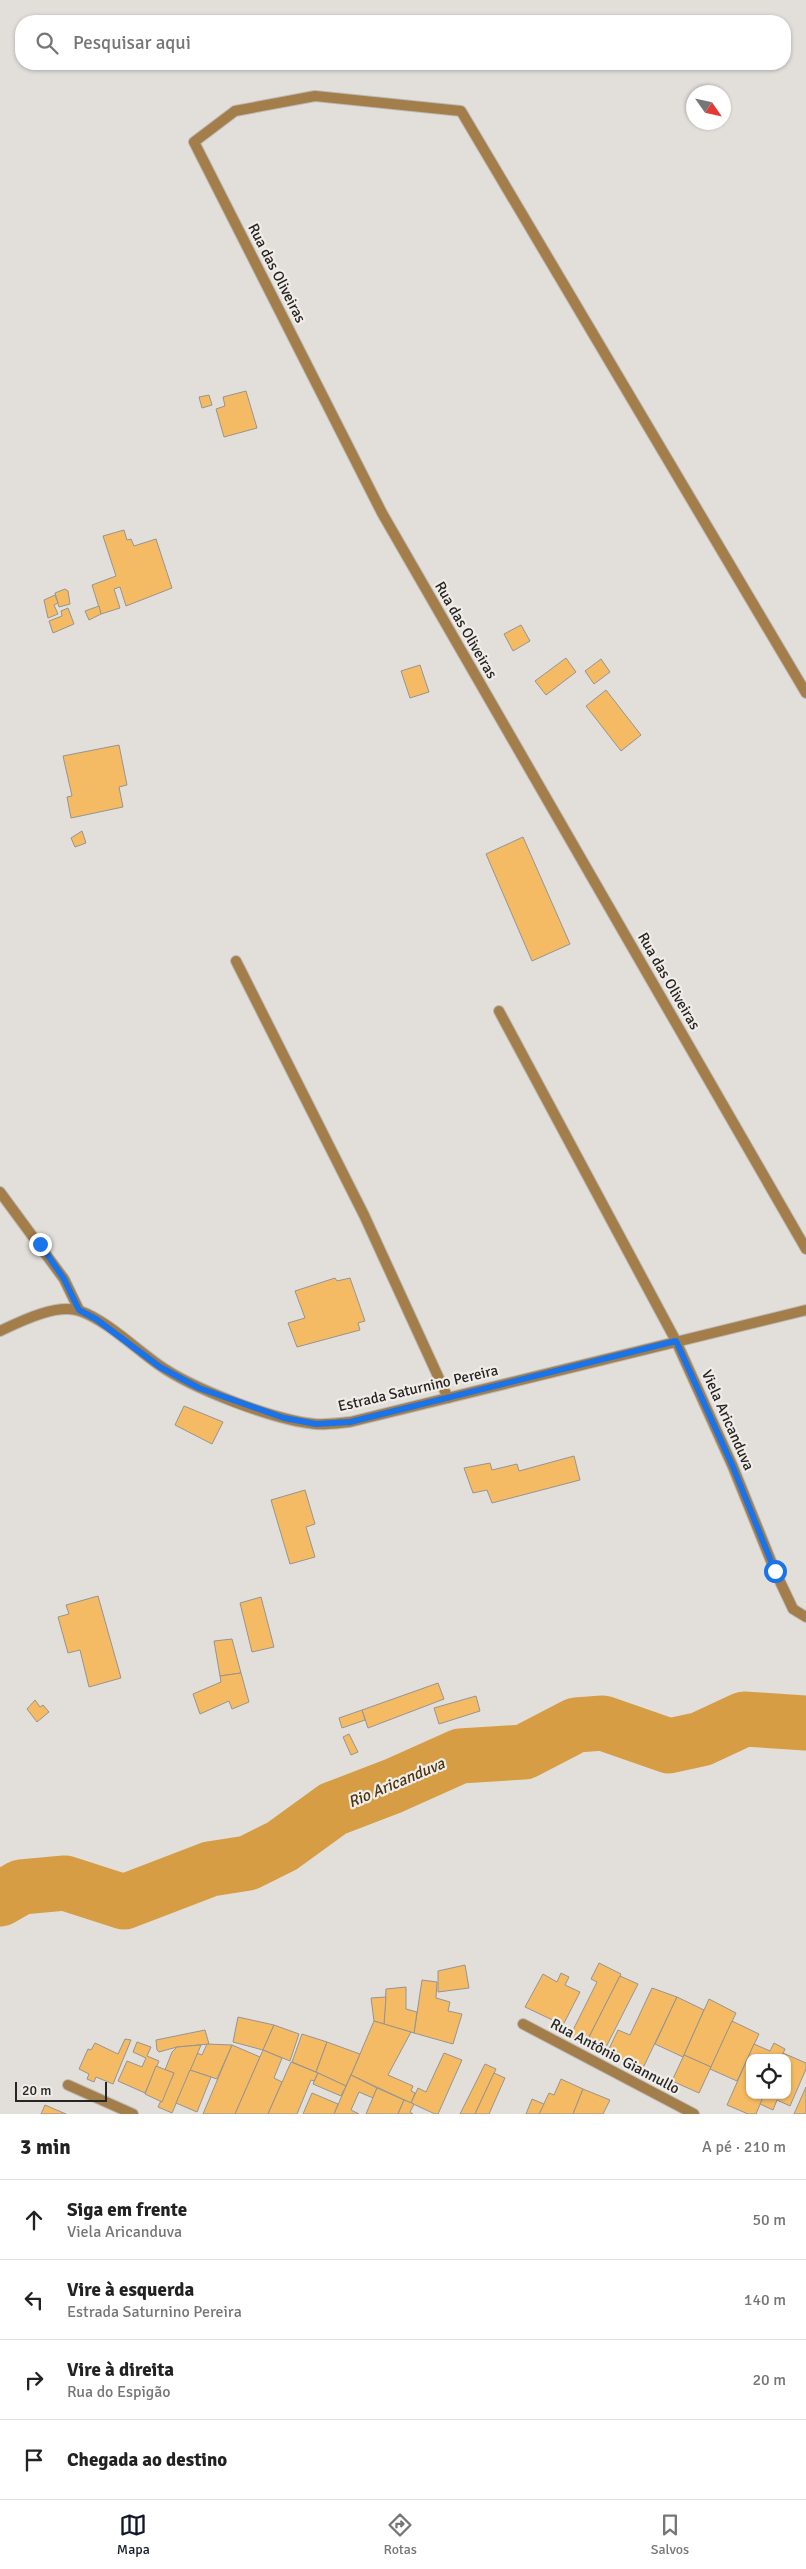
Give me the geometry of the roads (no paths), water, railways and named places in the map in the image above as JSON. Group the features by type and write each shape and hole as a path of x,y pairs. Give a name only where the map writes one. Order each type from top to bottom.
{"street":[{"name":"Rua das Oliveiras","path":"806,693 462,111 315,96 235,111 194,142 382,513 806,1249"},
{"path":"236,961 364,1215 448,1398"},
{"name":"Viela Aricanduva","path":"499,1011 676,1341 733,1467 775,1571 794,1609 806,1617"},
{"path":"0,1192 64,1279 79,1310 53,1311 0,1331"},
{"name":"Estrada Saturnino Pereira","path":"79,1310 96,1319 160,1367 199,1388 284,1418 316,1424 350,1422 806,1310"},
{"name":"Rua Antônio Giannullo","path":"523,2024 694,2114"},
{"path":"68,2085 133,2114"}],"waterway":[{"name":"Rio Aricanduva","path":"0,1899 21,1887 65,1883 124,1902 210,1869 248,1863 282,1846 333,1809 393,1786 460,1756 524,1752 576,1725 603,1723 669,1746 701,1739 744,1719 806,1723"}]}
